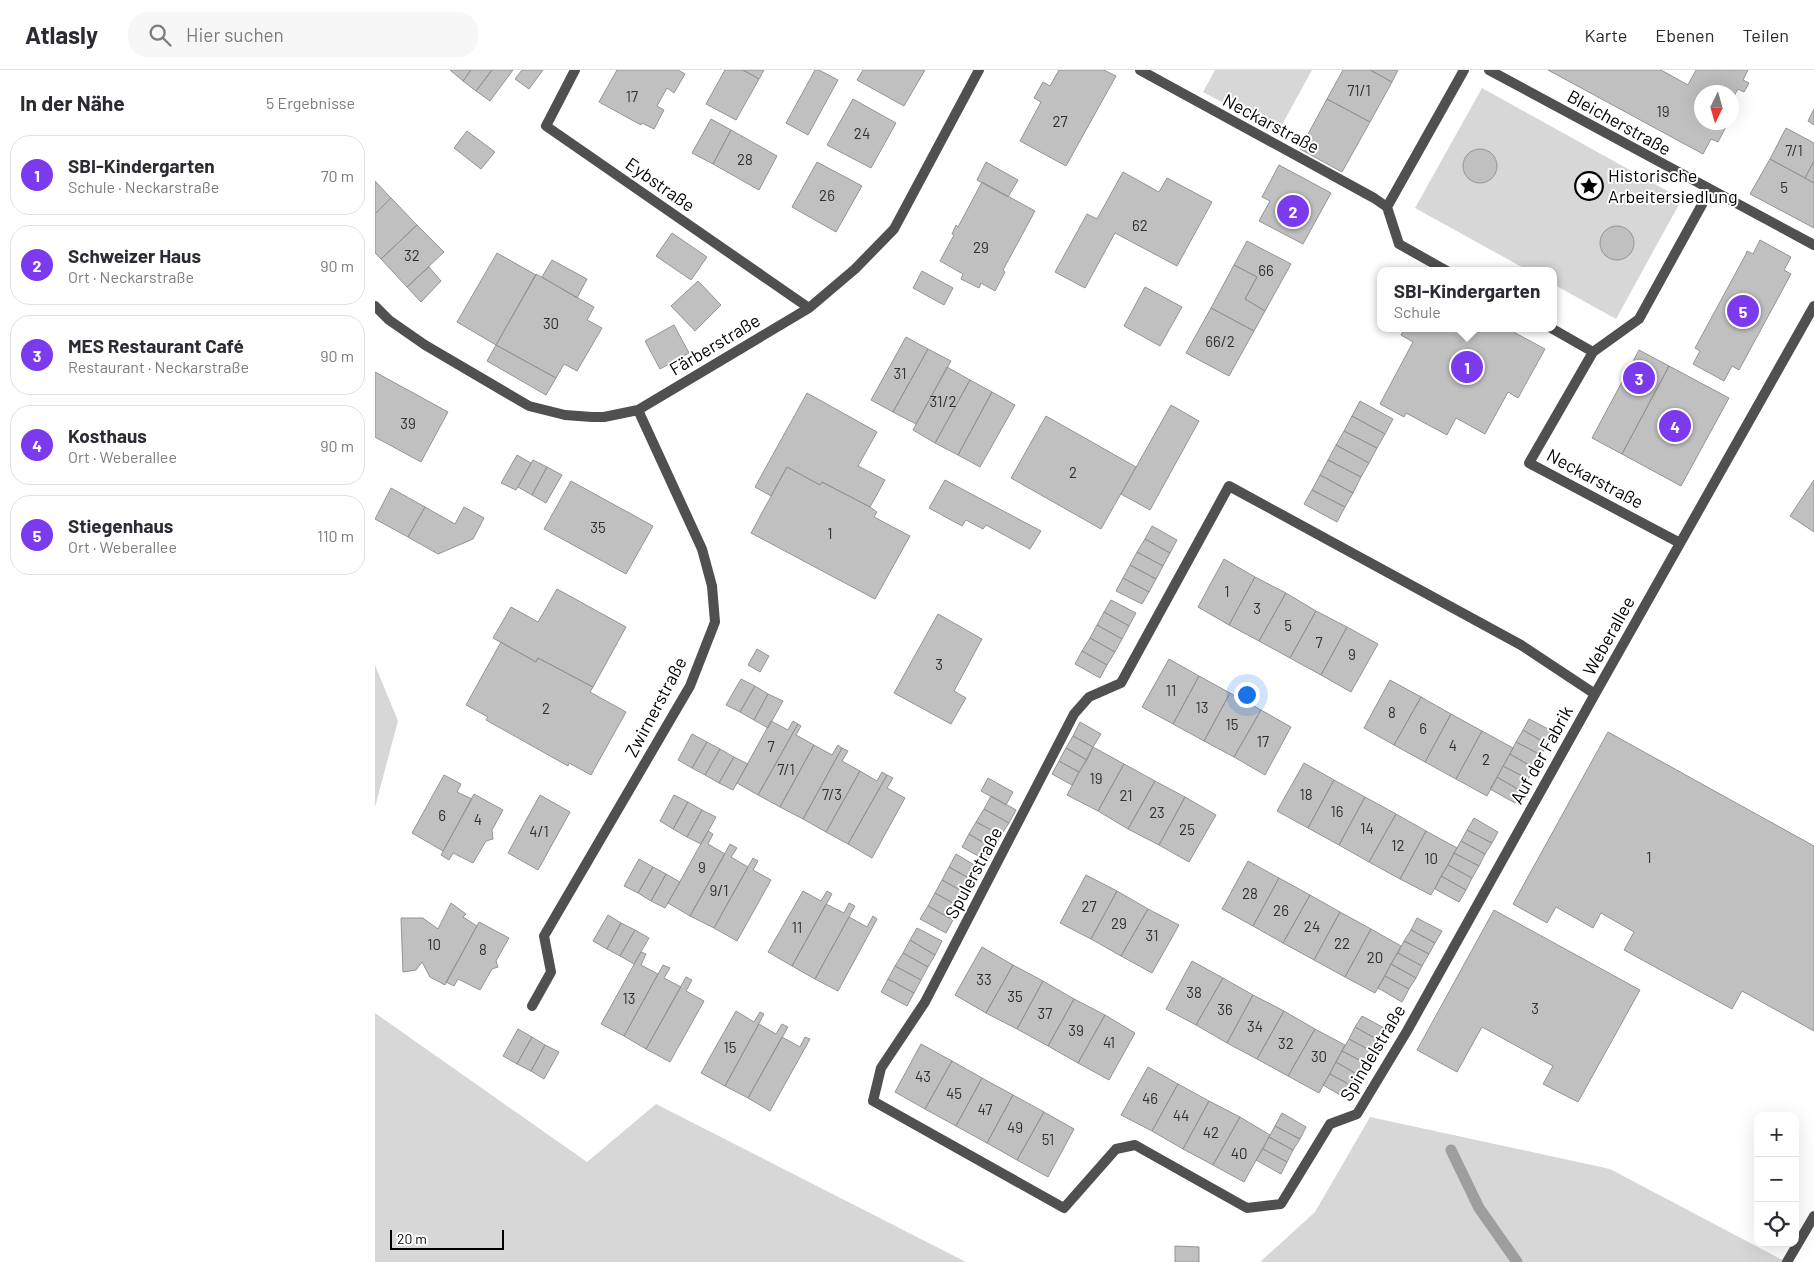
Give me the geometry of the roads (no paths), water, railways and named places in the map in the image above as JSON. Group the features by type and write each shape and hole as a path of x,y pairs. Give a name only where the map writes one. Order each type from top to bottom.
{"street":[{"name":"Eybstraße","path":"575,70 546,126 809,308"},
{"name":"Färberstraße","path":"375,306 389,320 425,345 529,406 565,415 603,418 638,410 809,308 855,268 894,229 979,70"},
{"name":"Neckarstraße","path":"1140,70 1387,207"},
{"path":"1440,267 1399,244 1387,207 1465,70"},
{"name":"Bleicherstraße","path":"1489,70 1814,245"},
{"name":"Neckarstraße","path":"1680,543 1529,463 1593,352 1639,319 1710,190"},
{"name":"Weberallee","path":"1229,486 1521,645 1595,694 1814,306"},
{"path":"1557,331 1593,352"},
{"name":"Zwirnerstraße","path":"532,1006 551,972 544,936 689,686 715,622 712,586 702,549 638,410"},
{"name":"Spulerstraße","path":"1064,1208 873,1101 881,1068 925,1002 1074,714 1089,697 1121,683 1229,486"},
{"name":"Auf der Fabrik","path":"1517,833 1595,694"},
{"name":"Spindelstraße","path":"1064,1208 1115,1149 1135,1145 1247,1208 1281,1204 1330,1124 1357,1114 1407,1031 1517,833"},
{"path":"1787,1262 1814,1216"}],"waterway":[{"path":"1451,1150 1479,1208 1517,1262"}],"place":[{"name":"Historische Arbeitersiedlung","path":"1589,186"},
{"name":"Schweizer Haus","path":"1293,211"},
{"name":"Stiegenhaus","path":"1743,311"},
{"name":"SBI-Kindergarten","path":"1467,367"},
{"name":"MES Restaurant Café","path":"1639,378"},
{"name":"Kosthaus","path":"1675,426"}]}
